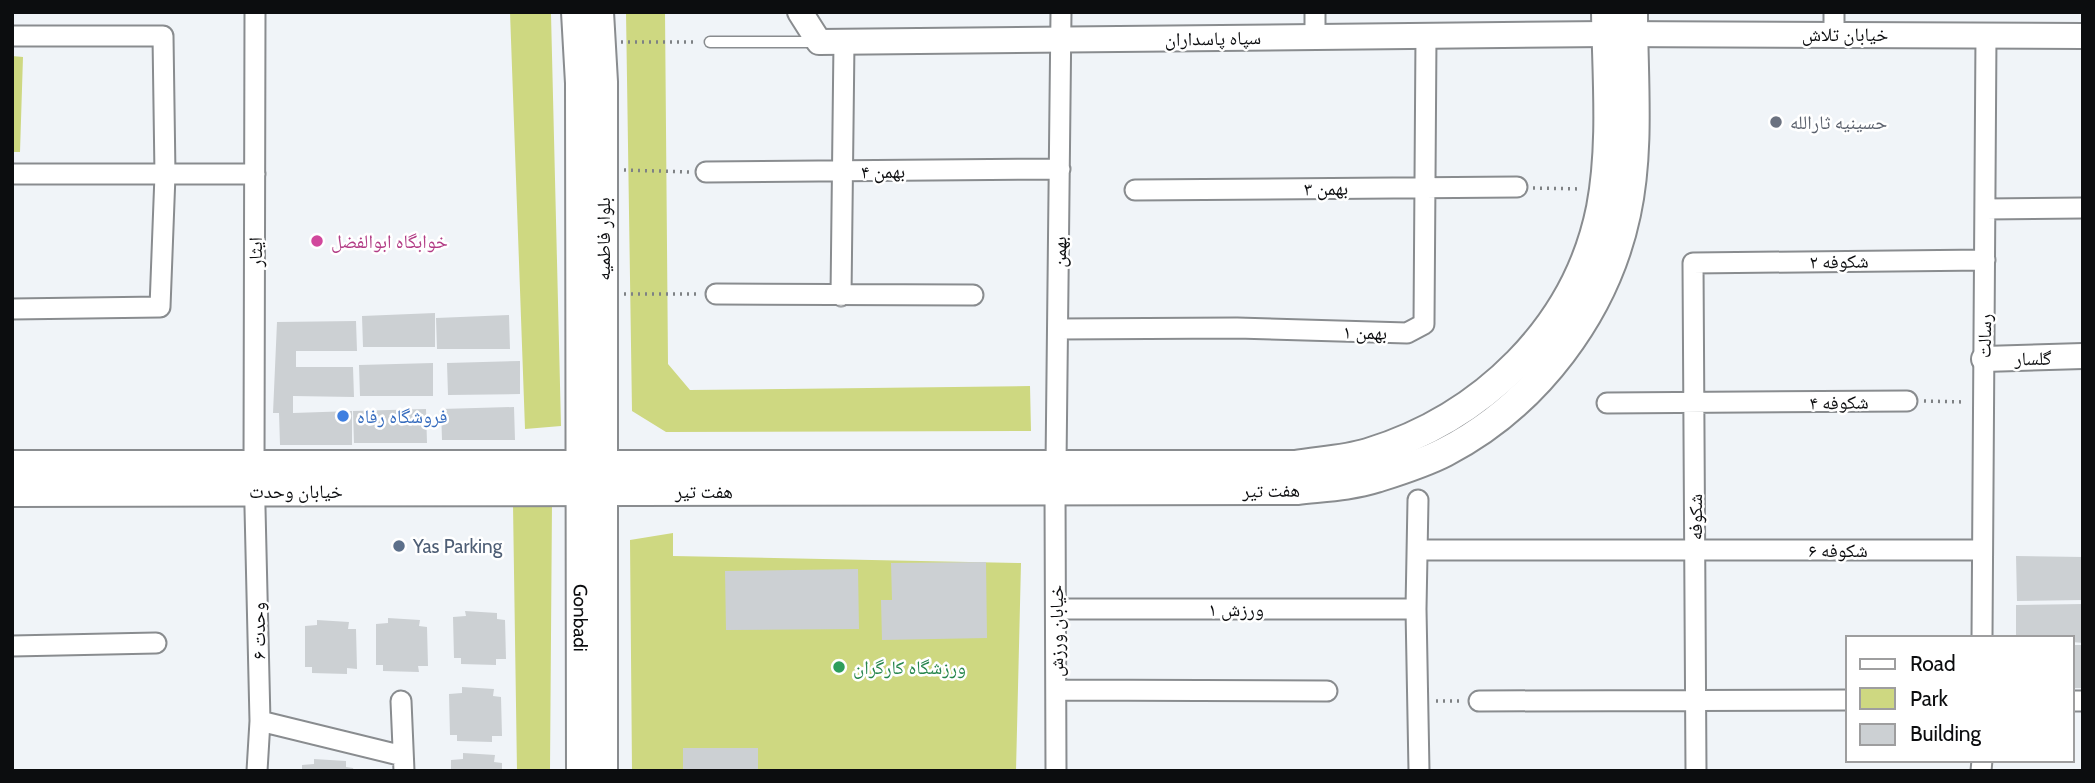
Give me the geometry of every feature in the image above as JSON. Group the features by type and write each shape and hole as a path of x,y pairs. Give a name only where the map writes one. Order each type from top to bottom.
{"main road":[{"name":"بلوار فاطمیه","path":"576,12 592,478"},
{"name":"بلوار فاطمیه","path":"592,478 603,294 599,12"},
{"name":"هفت تیر","path":"1056,478 1295,464 1366,454 1433,429 1493,389 1542,338 1579,276 1601,209 1620,23"},
{"name":"هفت تیر","path":"592,478 1056,478 1297,490 1373,479 1445,452 1510,409 1563,353 1603,287 1626,214 1633,138 1620,23"},
{"name":"خیابان وحدت","path":"12,465 254,478 592,478"},
{"name":"خیابان وحدت","path":"12,492 254,478"},
{"name":"Gonbadi","path":"581,771 592,478"},
{"name":"Gonbadi","path":"592,478 603,771"}],"street":[{"name":"ایثار","path":"254,478 255,12"},
{"path":"800,12 819,42"},
{"name":"بهمن","path":"1056,478 1061,12"},
{"name":"سپاه پاسداران","path":"819,42 1061,40 1315,24 1426,36 1620,23"},
{"name":"خیابان تلاش","path":"1620,23 1834,23 1986,35 2083,36"},
{"name":"رسالت","path":"1982,636 1980,550 1986,35"},
{"path":"12,36 163,36 165,174 160,307 12,309"},
{"name":"بهمن ۱","path":"1058,329 1237,328 1406,333 1424,324 1426,36"},
{"path":"841,296 844,42"},
{"name":"بهمن ۴","path":"706,172 1059,169"},
{"path":"12,174 255,174"},
{"name":"بهمن ۳","path":"1135,190 1517,187"},
{"path":"1985,209 2083,208"},
{"name":"شکوفه ۲","path":"1693,263 1985,260"},
{"name":"شکوفه","path":"1693,263 1698,701 1696,771"},
{"path":"716,294 973,295"},
{"name":"گلسار","path":"1984,359 2083,356"},
{"name":"شکوفه ۴","path":"1607,403 1907,401"},
{"name":"وحدت ۶","path":"254,478 260,721 257,771"},
{"name":"خیابان ورزش","path":"1056,478 1056,771"},
{"path":"1418,500 1416,609 1419,771"},
{"name":"شکوفه ۶","path":"1418,550 1980,550"},
{"name":"ورزش ۱","path":"1056,609 1416,609"},
{"path":"12,646 156,643"},
{"path":"1056,690 1327,691"},
{"path":"1479,701 1846,700"},
{"path":"260,721 404,763 401,701"}],"lane":[{"path":"710,42 819,42"}],"path":[{"path":"601,42 710,42"},
{"path":"603,169 706,172"},
{"path":"1517,187 1602,190"},
{"path":"603,294 716,294"},
{"path":"1907,401 1982,402"},
{"path":"1419,701 1479,701"}],"green space":[{"path":"510,12 551,14 561,426 525,429"},
{"path":"626,12 665,12 668,364 690,390 1030,386 1031,431 666,432 632,411"},
{"path":"12,56 23,57 20,152 12,152"},
{"path":"552,503 550,771 517,771 513,505"},
{"name":"ورزشگاه کارگران","path":"673,533 673,556 1021,563 1016,771 632,771 630,540"}],"building":[{"path":"435,313 435,347 363,347 362,316"},
{"path":"509,315 510,349 437,349 436,318"},
{"path":"356,321 357,351 296,351 296,367 353,367 354,397 293,396 293,413 352,411 352,445 280,445 279,413 273,413 277,322"},
{"path":"520,361 520,394 448,395 447,363"},
{"path":"433,363 433,396 360,396 359,365"},
{"path":"514,407 515,440 442,440 441,409"},
{"path":"426,409 427,443 354,443 353,411"},
{"path":"2016,556 2083,557 2083,600 2017,601"},
{"path":"986,562 987,638 882,640 881,600 892,600 891,563"},
{"path":"858,569 859,629 726,630 725,571"},
{"path":"2083,604 2083,643 2074,642 2074,636 2016,636 2016,605"},
{"path":"465,611 497,613 497,619 505,620 506,659 496,659 496,665 461,664 461,658 454,658 453,617 466,616"},
{"path":"388,618 420,620 419,626 427,627 428,666 418,666 419,672 383,671 383,665 376,665 376,624 388,623"},
{"path":"317,620 349,622 348,629 356,629 357,669 347,668 347,674 312,673 312,667 305,667 305,626 317,625"},
{"path":"2074,645 2083,645 2083,688 2074,688"},
{"path":"462,687 494,689 493,696 501,697 502,736 492,736 492,742 457,741 457,735 450,735 449,694 462,693"},
{"path":"683,748 758,748 758,771 683,771"},
{"path":"463,753 495,755 494,762 502,763 502,771 451,771 451,760 463,759"},
{"path":"314,759 346,761 346,767 353,768 354,771 302,771 302,765 314,764"}],"place":[{"name":"حسینیه ثارالله","path":"1776,122"},
{"name":"خوابگاه ابوالفضل","path":"317,241"},
{"name":"فروشگاه رفاه","path":"343,416"},
{"name":"Yas Parking","path":"399,546"},
{"name":"ورزشگاه کارگران","path":"839,667"}]}
